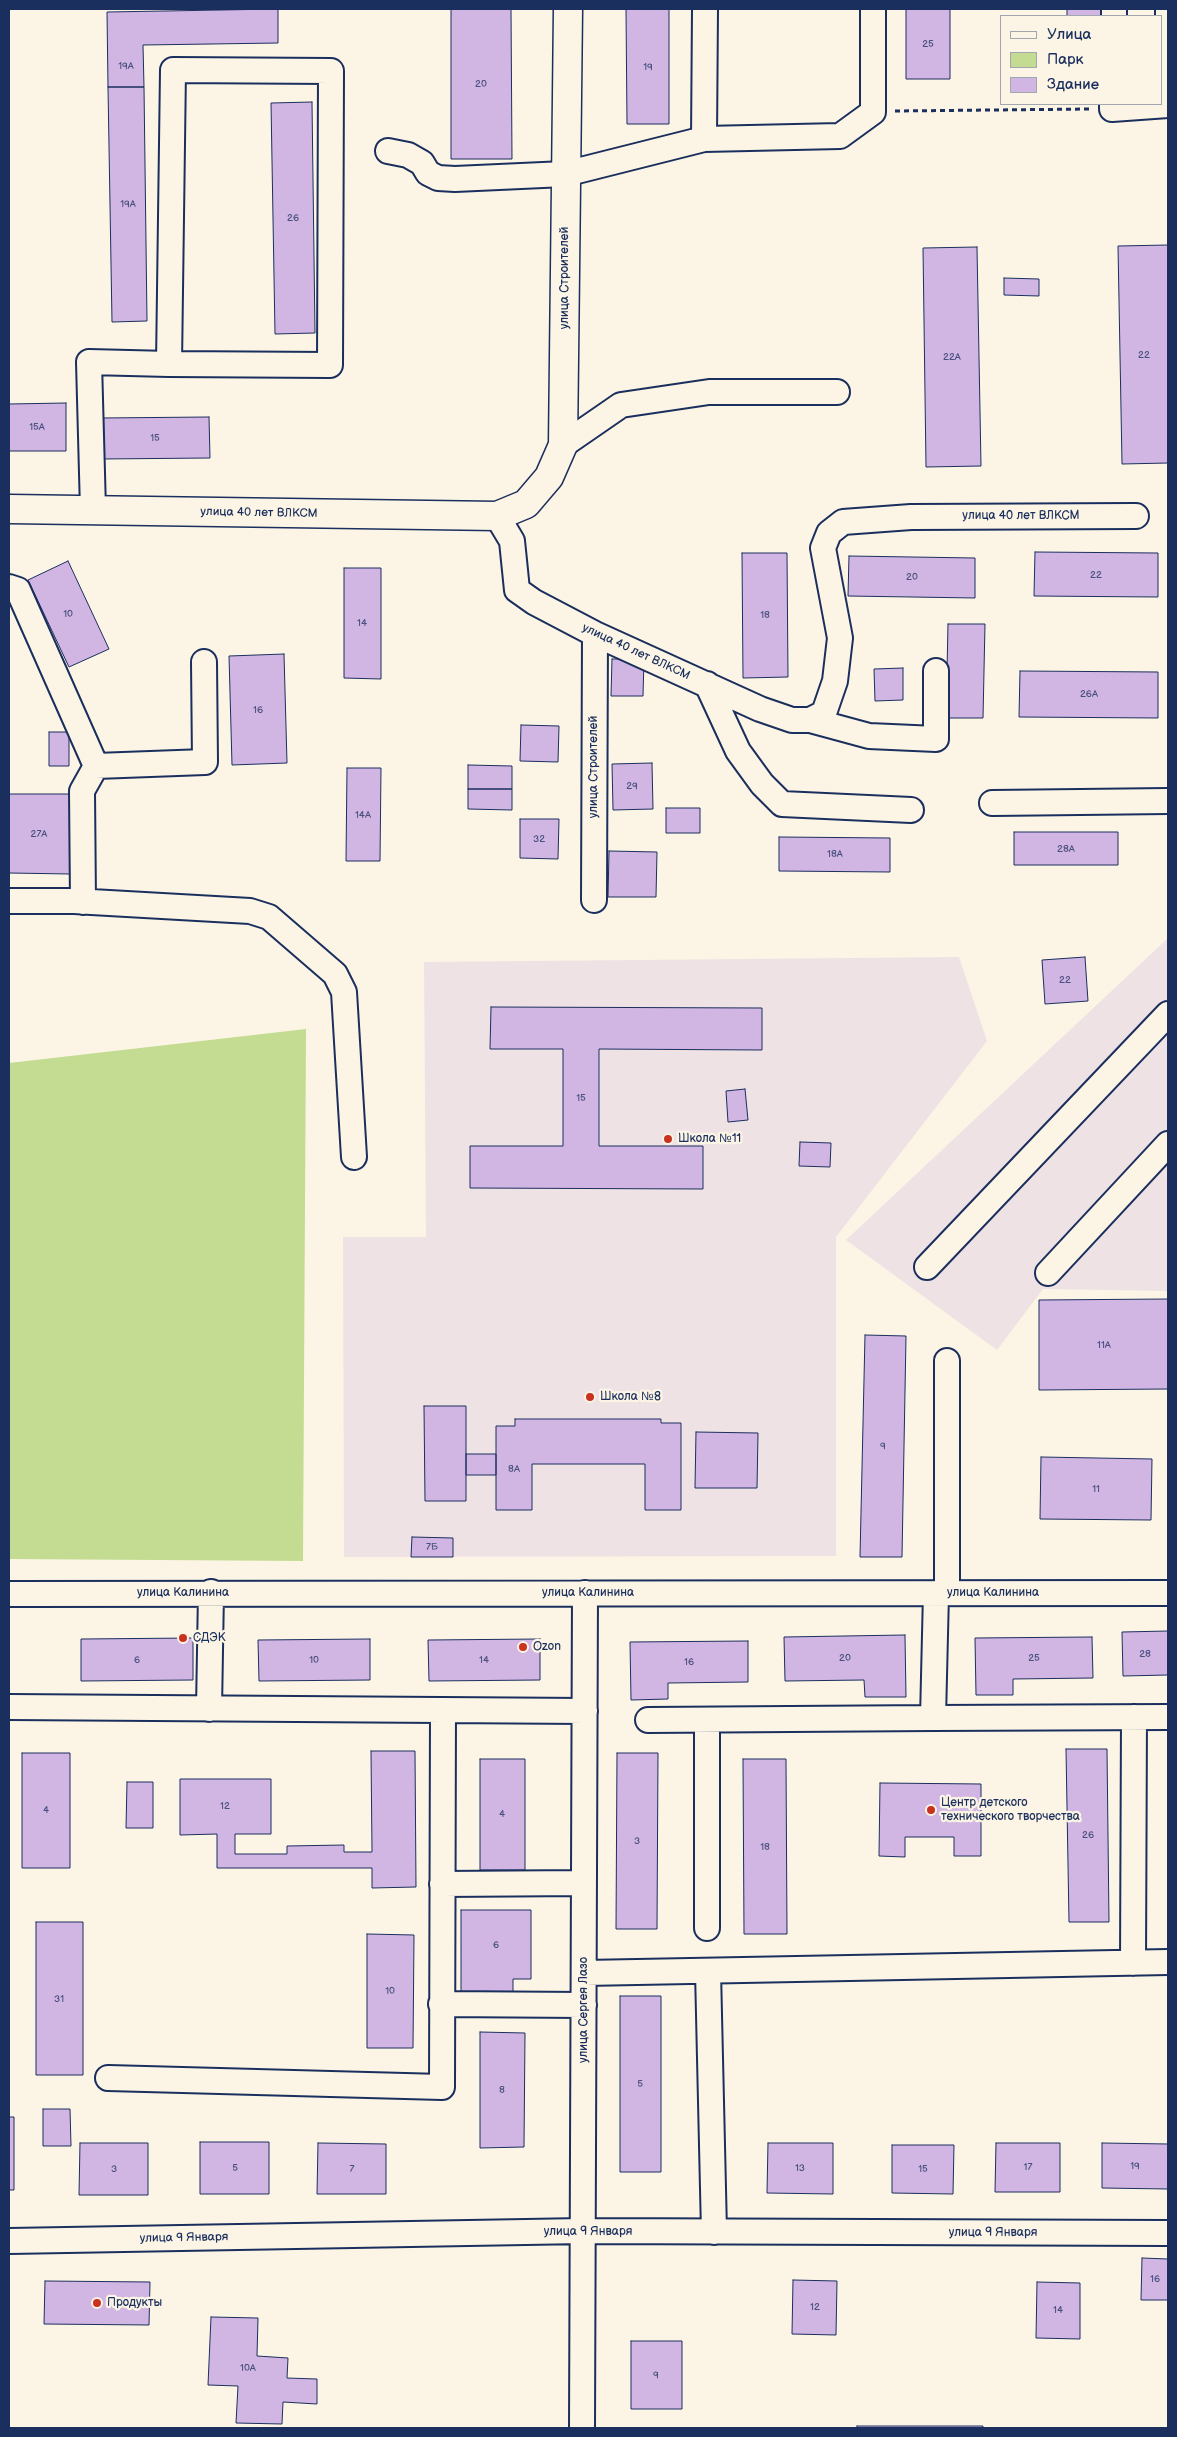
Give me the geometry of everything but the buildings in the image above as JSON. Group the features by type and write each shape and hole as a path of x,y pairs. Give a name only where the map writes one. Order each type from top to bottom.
{"main road":[{"name":"улица Строителей","path":"497,516 526,504 549,477 563,445 568,9"},
{"name":"улица 40 лет ВЛКСМ","path":"9,509 497,516"}],"street":[{"path":"704,139 705,9"},
{"path":"388,151 408,155 422,163 428,173 438,178 565,174 704,139 840,136 873,112 873,9"},
{"path":"1112,106 1168,106 1168,9"},
{"path":"93,510 89,362 170,364 330,365 331,71 173,70 170,364"},
{"path":"563,445 621,405 709,392 837,392"},
{"name":"улица 40 лет ВЛКСМ","path":"497,516 512,541 517,590 534,602 595,634 760,709 792,720 810,720 824,713 835,682 840,638 823,548 829,533 843,522 911,517 1136,516"},
{"path":"9,587 18,590 96,766"},
{"name":"улица Строителей","path":"594,900 595,634"},
{"path":"96,766 205,762 204,662"},
{"path":"810,720 869,736 936,739 936,671"},
{"path":"707,684 738,751 762,784 782,804 911,810"},
{"path":"83,902 82,790 96,766"},
{"path":"992,803 1168,801"},
{"path":"9,901 83,902 250,911 269,916 335,974 344,992 354,1157"},
{"path":"927,1267 1168,1014"},
{"path":"1048,1273 1168,1144"},
{"path":"933,1718 941,1593 947,1361"},
{"path":"209,1709 211,1592"},
{"name":"улица Калинина","path":"9,1594 211,1592 1168,1593"},
{"name":"улица Сергея Лазо","path":"582,2428 585,1592"},
{"path":"9,1707 584,1711"},
{"path":"108,2078 442,2087 444,1710"},
{"path":"1133,1963 1134,1717"},
{"path":"648,1720 1168,1717"},
{"path":"707,1720 707,1928"},
{"path":"442,1884 584,1883"},
{"path":"584,1973 1168,1962"},
{"path":"708,1971 714,2232"},
{"path":"441,2004 584,2005"},
{"name":"улица 9 Января","path":"9,2241 583,2231 1168,2233"}],"path":[{"path":"873,112 1112,106"}],"shaded area":[{"path":"1168,938 1168,1291 1043,1289 997,1350 846,1240"},
{"path":"959,957 987,1041 836,1237 836,1556 344,1557 343,1237 426,1237 424,962"}],"green space":[{"path":"306,1029 303,1561 9,1559 9,1063"}],"place":[{"name":"Школа №11","path":"668,1139"},
{"name":"Школа №8","path":"590,1397"},
{"name":"СДЭК","path":"183,1638"},
{"name":"Ozon","path":"523,1647"},
{"name":"Центр детского технического творчества","path":"931,1810"},
{"name":"Продукты","path":"97,2303"}]}
